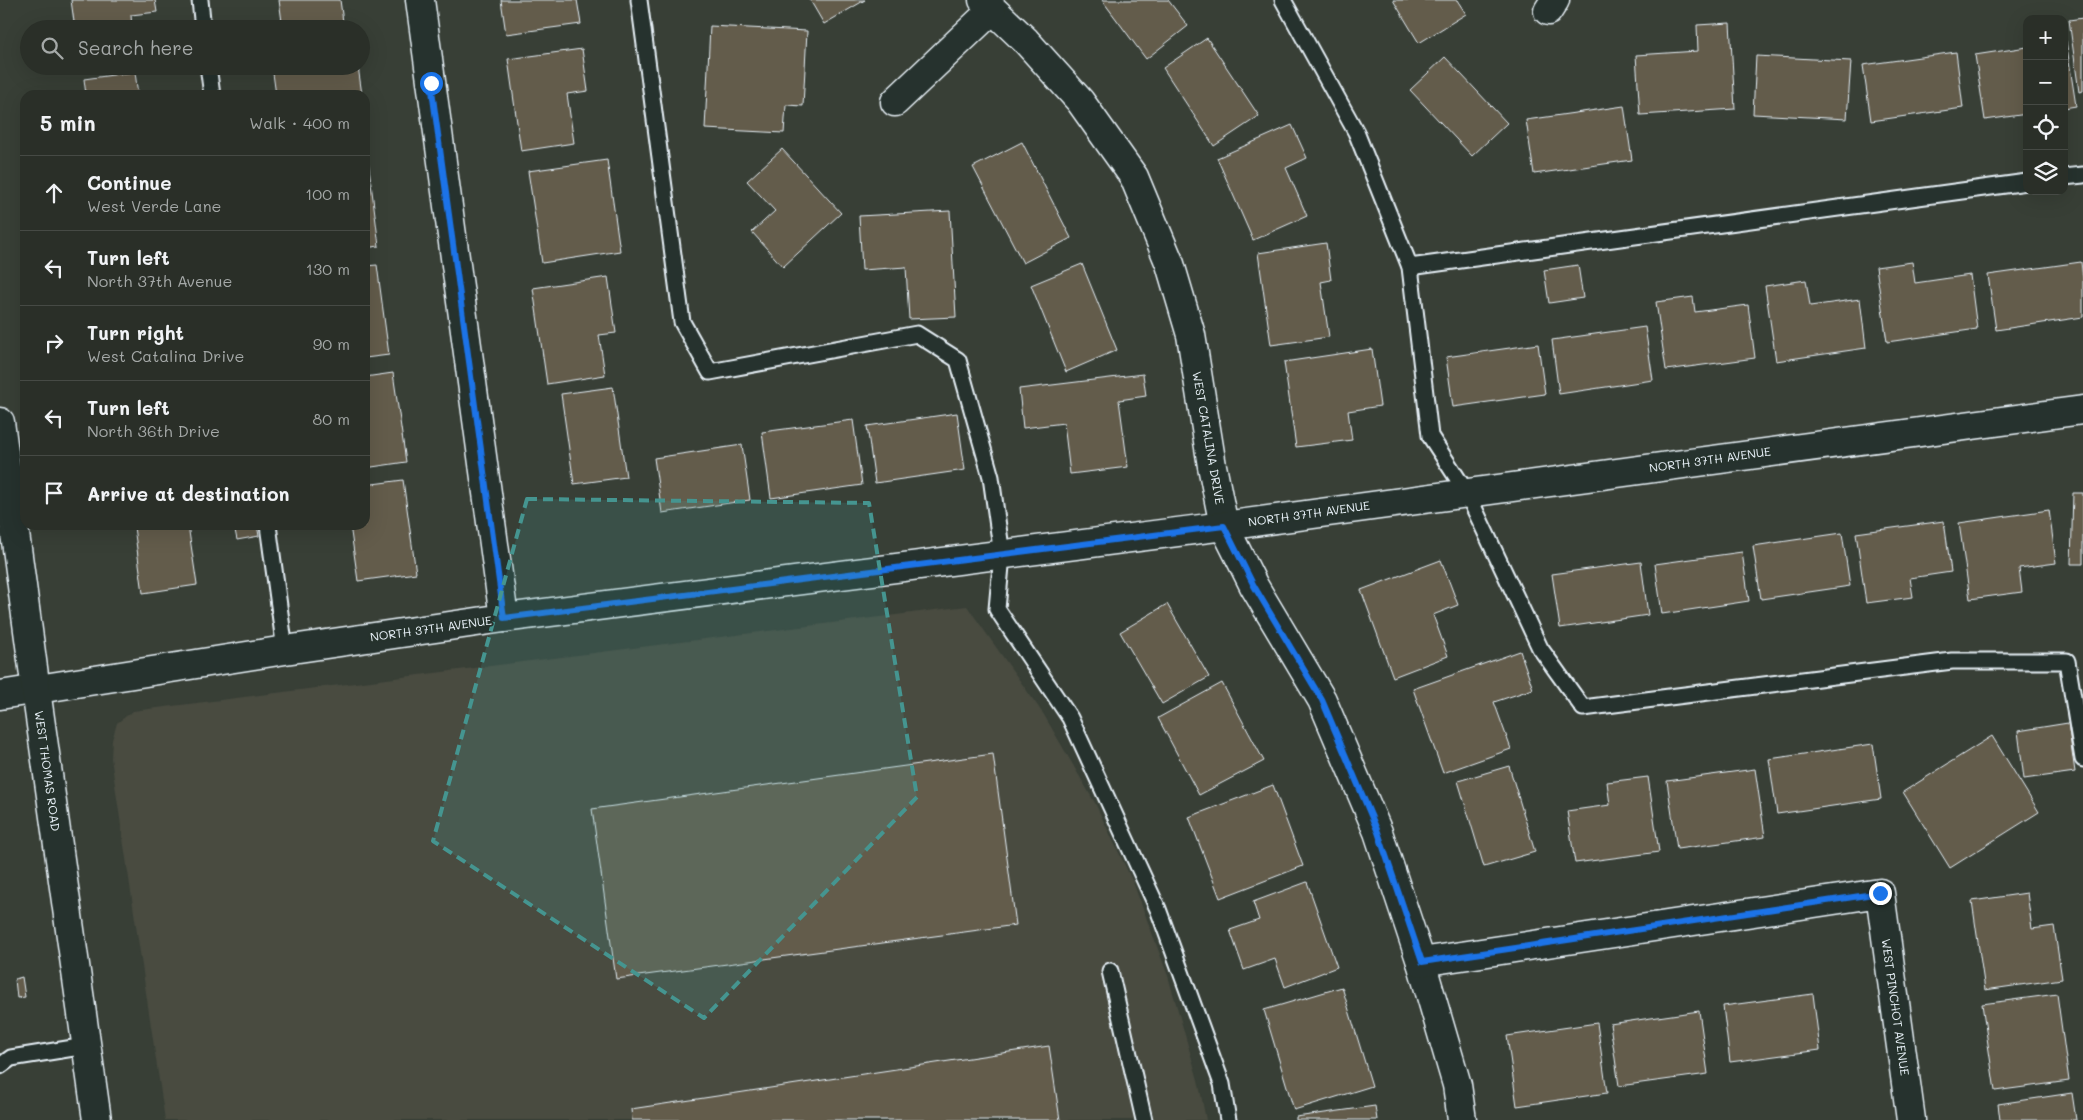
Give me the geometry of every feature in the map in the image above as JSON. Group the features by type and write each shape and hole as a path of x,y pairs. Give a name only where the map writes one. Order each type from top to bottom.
{"street":[{"path":"420,0 504,618"},
{"name":"WEST CATALINA DRIVE","path":"895,102 988,5 1026,41 1080,101 1134,177 1170,264 1191,335 1212,466 1224,526 1254,586 1322,700 1378,832 1422,962 1457,1085 1462,1120"},
{"name":"NORTH 37TH AVENUE","path":"0,695 504,618 1224,526 2083,410"},
{"name":"WEST THOMAS ROAD","path":"0,422 97,1120"},
{"name":"WEST PINCHOT AVENUE","path":"1422,962 1880,893 1911,1120"}],"lane":[{"path":"200,0 202,20"},
{"path":"639,0 682,322 710,372 917,334 958,360 991,477 1002,555 997,608 1070,718 1154,900 1222,1084 1228,1120"},
{"path":"1283,0 1356,132 1410,267 1430,436 1467,493 1540,648 1583,708 1952,661 2067,661 2083,759"},
{"path":"209,75 211,90"},
{"path":"2068,177 2083,175"},
{"path":"1410,267 2023,183"},
{"path":"269,530 285,650"},
{"path":"1110,971 1144,1120"},
{"path":"0,1066 11,1058 86,1046"}],"highlighted area":[{"path":"527,499 869,503 917,797 704,1018 433,841"}],"shaded area":[{"path":"967,606 1044,715 1095,803 1133,882 1168,976 1198,1080 1206,1120 165,1120 111,758 112,740 117,723 133,711"}],"building":[{"path":"71,0 155,0 157,12 131,15 131,20 74,20"},
{"path":"279,0 340,0 343,20 282,20"},
{"path":"501,0 577,0 581,24 506,34"},
{"path":"810,0 865,0 824,24"},
{"path":"1102,0 1168,0 1188,26 1146,59"},
{"path":"1393,0 1457,0 1466,14 1419,43"},
{"path":"2083,18 2083,91 2079,92 2069,20"},
{"path":"1730,23 1735,109 1640,115 1636,55 1698,51 1697,25"},
{"path":"710,26 807,31 803,106 786,105 784,133 705,129"},
{"path":"1207,38 1259,116 1214,146 1163,68"},
{"path":"2023,48 2023,115 1985,120 1975,55"},
{"path":"582,49 588,91 567,94 574,143 521,151 508,59"},
{"path":"1956,52 1963,108 1871,121 1863,65"},
{"path":"2068,54 2076,106 2068,107"},
{"path":"1756,56 1851,61 1847,119 1753,114"},
{"path":"1445,57 1507,123 1472,156 1410,90"},
{"path":"113,75 135,75 137,90 85,90 84,79"},
{"path":"273,75 359,75 361,90 275,90"},
{"path":"1624,106 1632,160 1534,174 1526,120"},
{"path":"1292,125 1307,158 1286,168 1307,216 1253,240 1217,158"},
{"path":"1022,142 1071,238 1023,263 973,167"},
{"path":"782,149 841,213 783,267 752,232 775,211 747,181"},
{"path":"607,160 620,251 542,263 528,171"},
{"path":"370,176 379,246 370,247"},
{"path":"950,211 956,317 909,319 906,267 862,270 859,216"},
{"path":"1326,243 1331,280 1321,282 1329,337 1271,345 1258,253"},
{"path":"1912,262 1915,283 1970,275 1977,329 1887,342 1876,267"},
{"path":"2081,262 2083,317 1996,330 1988,275"},
{"path":"1082,264 1117,350 1066,372 1031,285"},
{"path":"377,265 389,355 370,357 370,266"},
{"path":"1578,265 1583,298 1549,303 1544,270"},
{"path":"608,277 616,333 599,335 605,375 547,384 533,288"},
{"path":"1806,280 1810,306 1860,299 1866,348 1776,361 1765,286"},
{"path":"1693,297 1695,312 1748,305 1755,358 1666,370 1656,302"},
{"path":"1645,327 1653,380 1559,394 1552,340"},
{"path":"1538,344 1545,394 1453,407 1446,357"},
{"path":"1372,349 1380,406 1348,411 1352,440 1296,447 1284,362"},
{"path":"393,373 406,462 370,467 370,376"},
{"path":"1143,374 1146,396 1119,400 1128,467 1070,474 1064,423 1023,428 1019,389"},
{"path":"613,387 626,477 574,484 561,394"},
{"path":"957,413 965,470 875,483 867,426"},
{"path":"853,420 862,485 771,498 762,432"},
{"path":"742,445 750,500 662,513 654,458"},
{"path":"403,480 416,573 358,581 351,530 370,530 370,484"},
{"path":"2073,493 2083,493 2083,564 2071,564"},
{"path":"2049,510 2056,563 2019,568 2022,592 1970,599 1959,523"},
{"path":"1944,521 1951,572 1910,578 1913,597 1866,603 1856,533"},
{"path":"134,530 189,530 197,585 143,593"},
{"path":"235,530 258,530 259,536 237,540"},
{"path":"1842,533 1850,586 1761,599 1753,546"},
{"path":"1742,552 1749,601 1662,614 1655,564"},
{"path":"1441,560 1458,605 1433,615 1448,656 1393,677 1361,590"},
{"path":"1641,562 1648,615 1560,628 1552,574"},
{"path":"1167,604 1209,677 1162,704 1120,632"},
{"path":"1520,651 1533,689 1494,702 1511,749 1443,773 1413,689"},
{"path":"1222,683 1264,761 1199,795 1158,718"},
{"path":"2068,723 2075,772 2024,779 2018,731"},
{"path":"1992,736 2039,812 1950,868 1903,792"},
{"path":"1873,744 1881,799 1777,814 1769,759"},
{"path":"993,754 1016,925 616,979 592,809"},
{"path":"1509,766 1535,852 1484,867 1458,781"},
{"path":"1755,769 1765,837 1677,849 1667,781"},
{"path":"1648,777 1659,852 1575,863 1567,811 1610,805 1607,782"},
{"path":"1273,785 1303,866 1220,898 1189,817"},
{"path":"1307,882 1337,967 1285,987 1275,959 1244,970 1230,930 1259,920 1253,902"},
{"path":"2027,893 2032,929 2054,926 2062,979 1985,990 1972,901"},
{"path":"22,977 25,997 17,998 15,979"},
{"path":"1342,987 1372,1086 1294,1110 1264,1010"},
{"path":"1813,994 1820,1050 1730,1062 1723,1006"},
{"path":"2057,994 2069,1081 1995,1091 1982,1004"},
{"path":"1699,1011 1708,1074 1619,1086 1610,1024"},
{"path":"1597,1023 1607,1093 1517,1106 1507,1036"},
{"path":"1049,1046 1060,1120 632,1120 631,1109"},
{"path":"2072,1093 2076,1120 2000,1120 1998,1104"},
{"path":"1375,1106 1377,1120 1296,1120 1296,1117"}],"route":[{"path":"431,83 504,618 1224,526 1254,586 1322,700 1378,832 1422,962 1880,893"}]}
